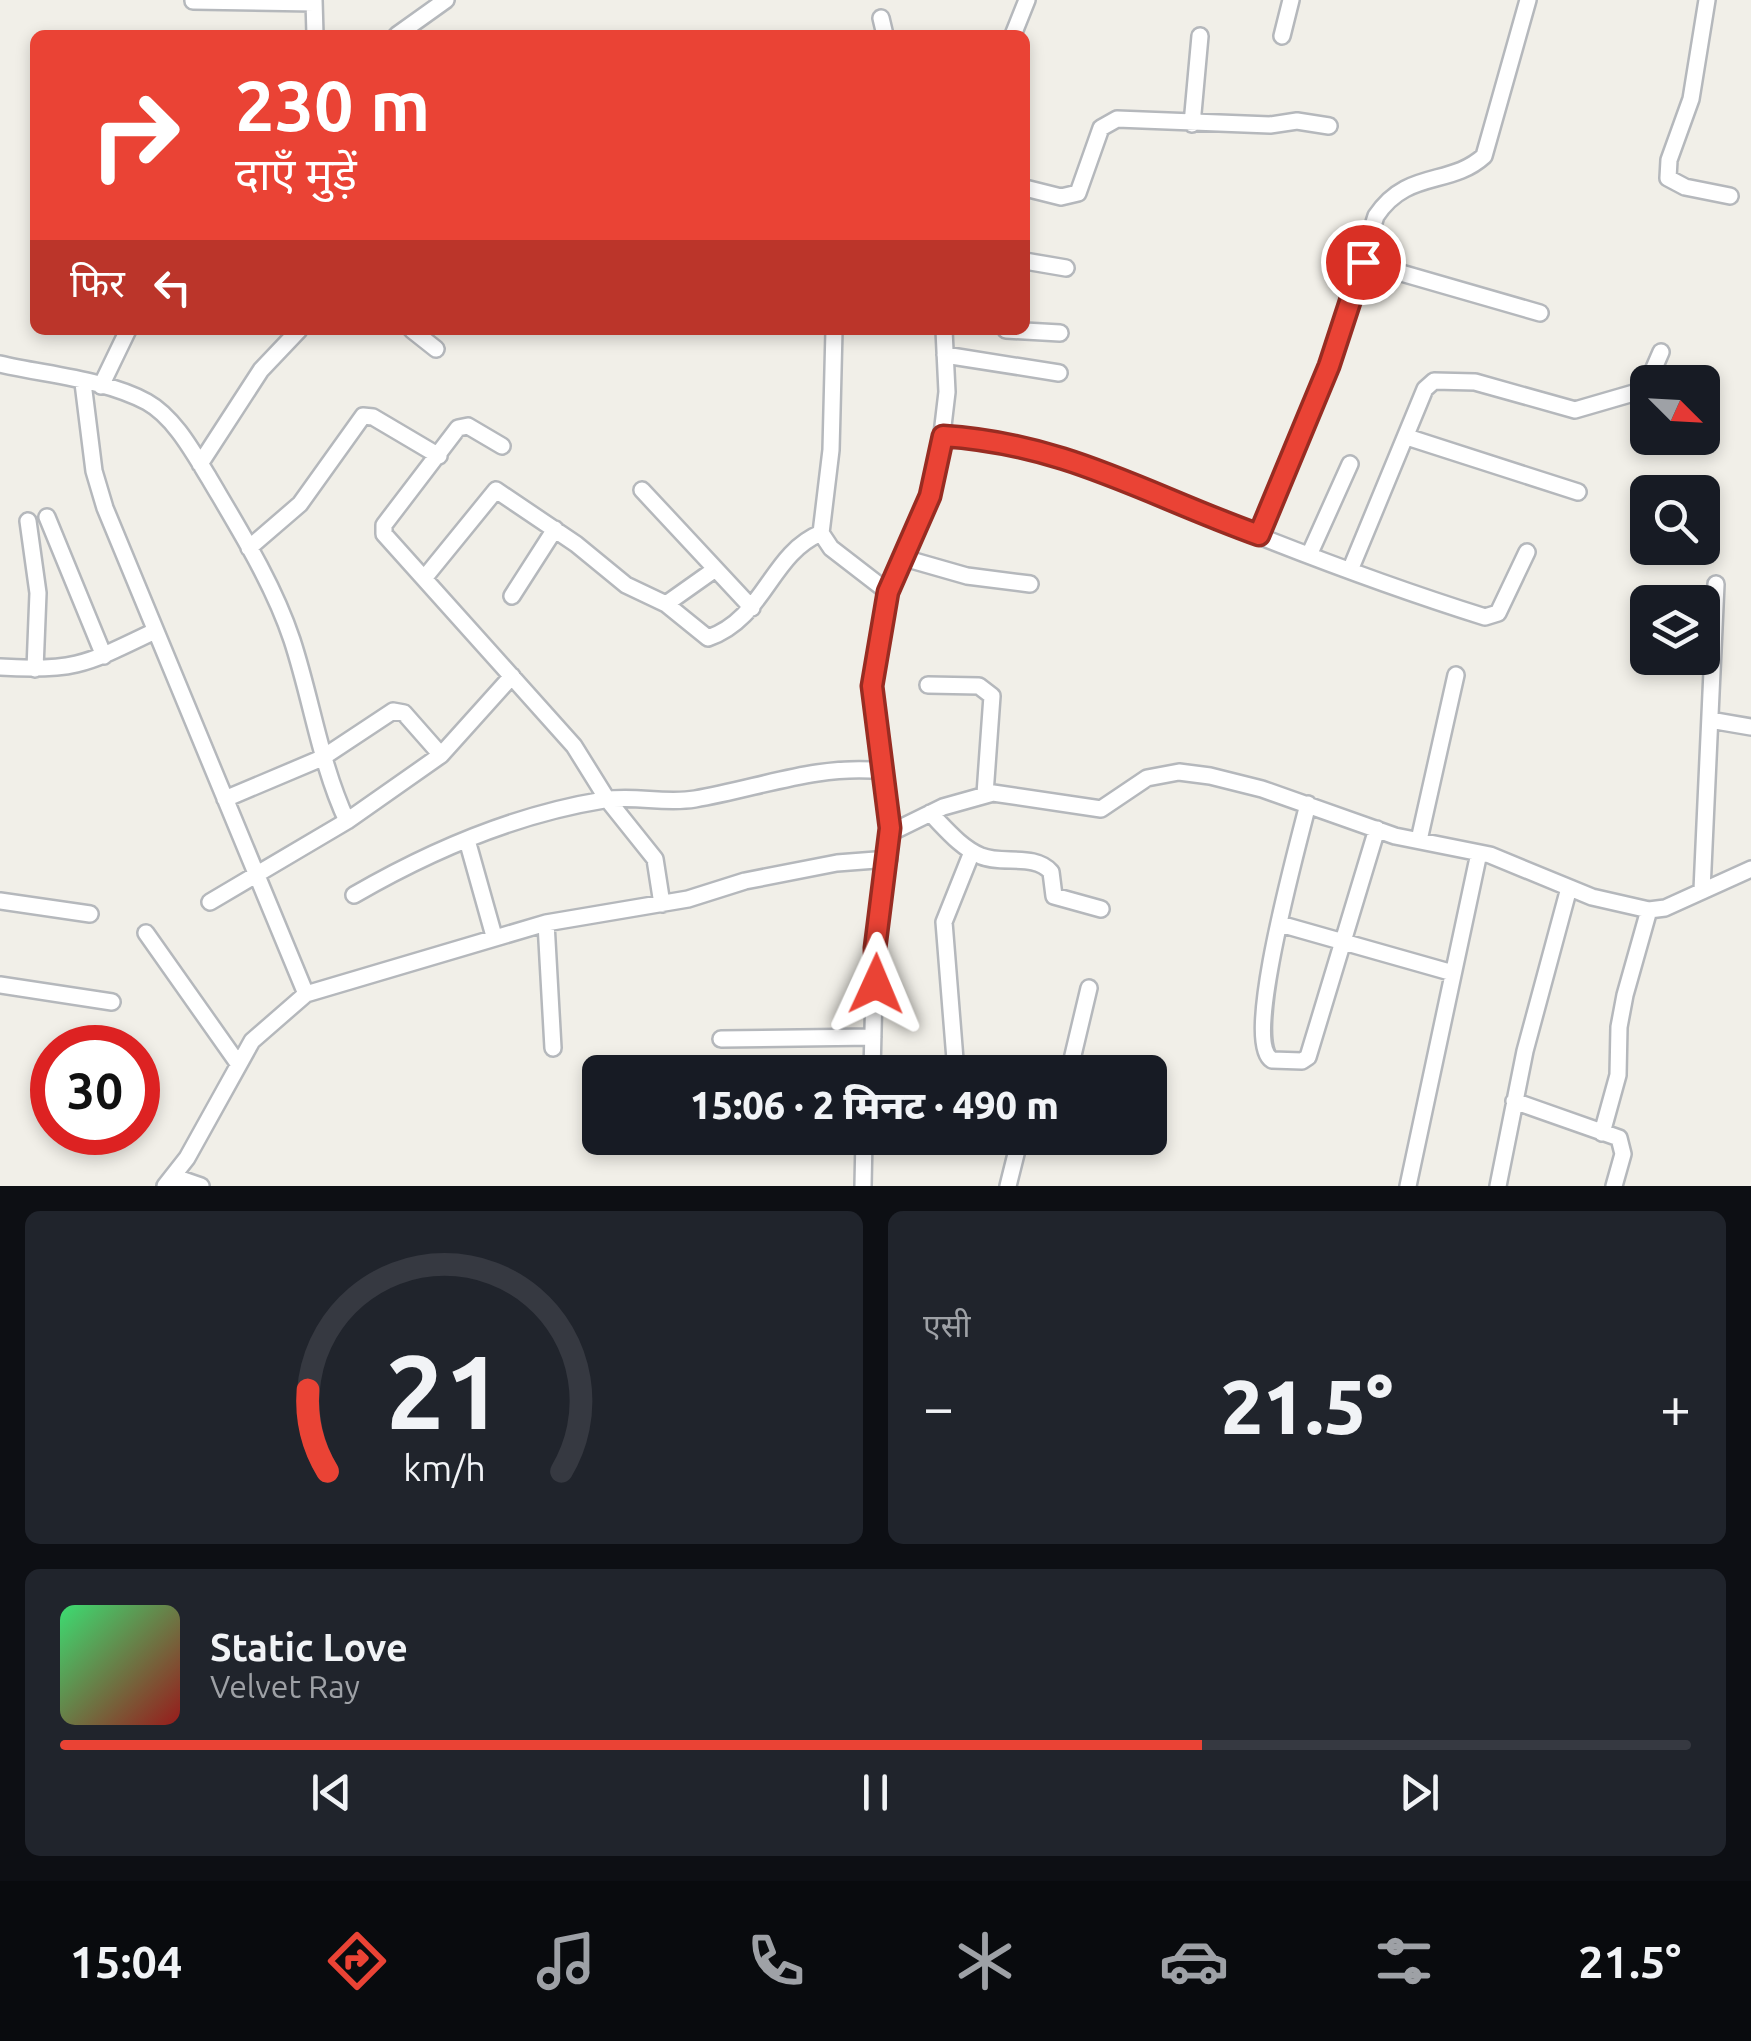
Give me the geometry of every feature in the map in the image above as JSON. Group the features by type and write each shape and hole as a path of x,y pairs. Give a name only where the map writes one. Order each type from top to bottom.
{"street":[{"path":"404,30 446,0"},
{"path":"1015,30 1027,0"},
{"path":"1282,36 1292,0"},
{"path":"1259,535 1329,366 1376,216 1388,197 1418,180 1472,167 1484,156 1528,0"},
{"path":"1707,0 1691,99 1669,160 1668,178 1685,187 1730,196"},
{"path":"193,2 314,2 316,30"},
{"path":"881,18 884,30"},
{"path":"1192,124 1200,36"},
{"path":"1030,189 1061,197 1078,193 1106,122 1270,126 1297,121 1329,126"},
{"path":"1030,262 1066,268"},
{"path":"1363,262 1540,313"},
{"path":"1030,331 1060,332"},
{"path":"101,386 126,335"},
{"path":"200,464 250,386 295,335"},
{"path":"419,335 436,348"},
{"path":"834,335 831,450 820,533 831,548 888,592"},
{"path":"873,1055 875,948 890,833 872,686 888,592 930,496 943,436 944,335"},
{"path":"1655,365 1660,352"},
{"path":"945,355 1059,373"},
{"path":"0,364 101,386 148,403 164,416 200,464 248,548 292,639 322,758 347,822"},
{"path":"1351,568 1425,389 1434,381 1475,382 1575,410 1630,394"},
{"path":"83,383 94,471 253,874 306,994"},
{"path":"248,548 292,514 363,416 374,417 439,456"},
{"path":"502,446 463,425 383,530 574,746 607,799 654,859 662,904"},
{"path":"943,436 984,438 1066,456 1259,535 1493,617 1527,552"},
{"path":"1407,438 1578,492"},
{"path":"1310,553 1350,464"},
{"path":"426,576 496,490 555,529 626,585 666,604 708,638 752,608 793,547 820,533"},
{"path":"642,490 752,608"},
{"path":"46,517 104,656"},
{"path":"28,521 38,592 34,669"},
{"path":"512,596 555,529"},
{"path":"904,558 967,576 1030,584"},
{"path":"666,604 714,570"},
{"path":"1702,890 1716,584"},
{"path":"0,666 62,670 155,632"},
{"path":"1419,840 1456,675"},
{"path":"210,902 347,822 441,756 512,676"},
{"path":"928,685 988,688 992,696 985,794"},
{"path":"224,799 322,758 398,710 441,756"},
{"path":"1710,720 1751,727"},
{"path":"354,895 467,840 607,799 689,800 810,771 847,767 883,771"},
{"path":"890,833 985,794 1101,808 1147,778 1179,772 1262,788 1377,829 1479,853 1569,888 1649,910 1665,908 1751,868"},
{"path":"1308,804 1280,924 1262,1031 1261,1046 1272,1060 1302,1061 1308,1057 1377,829"},
{"path":"930,814 972,852 986,859 1042,864 1051,872 1054,896 1101,909"},
{"path":"467,840 494,936"},
{"path":"955,1055 944,922 972,852"},
{"path":"1408,1186 1479,853"},
{"path":"201,1186 170,1181 252,1041 306,994 546,923 662,904 745,881 837,863 888,859"},
{"path":"1498,1186 1514,1102 1569,888"},
{"path":"0,901 90,914"},
{"path":"1602,1133 1618,1074 1619,1027 1625,995 1649,910"},
{"path":"546,923 553,1048"},
{"path":"1280,924 1453,972"},
{"path":"146,933 237,1062"},
{"path":"0,985 112,1002"},
{"path":"1073,1055 1089,988"},
{"path":"721,1038 874,1036"},
{"path":"1514,1102 1623,1143 1614,1186"},
{"path":"863,1186 864,1155"},
{"path":"1008,1186 1011,1155"}],"route":[{"path":"876,984 875,948 890,828 872,686 882,612 930,496 943,436 984,438 1066,456 1259,535 1329,366 1363,262"}]}
